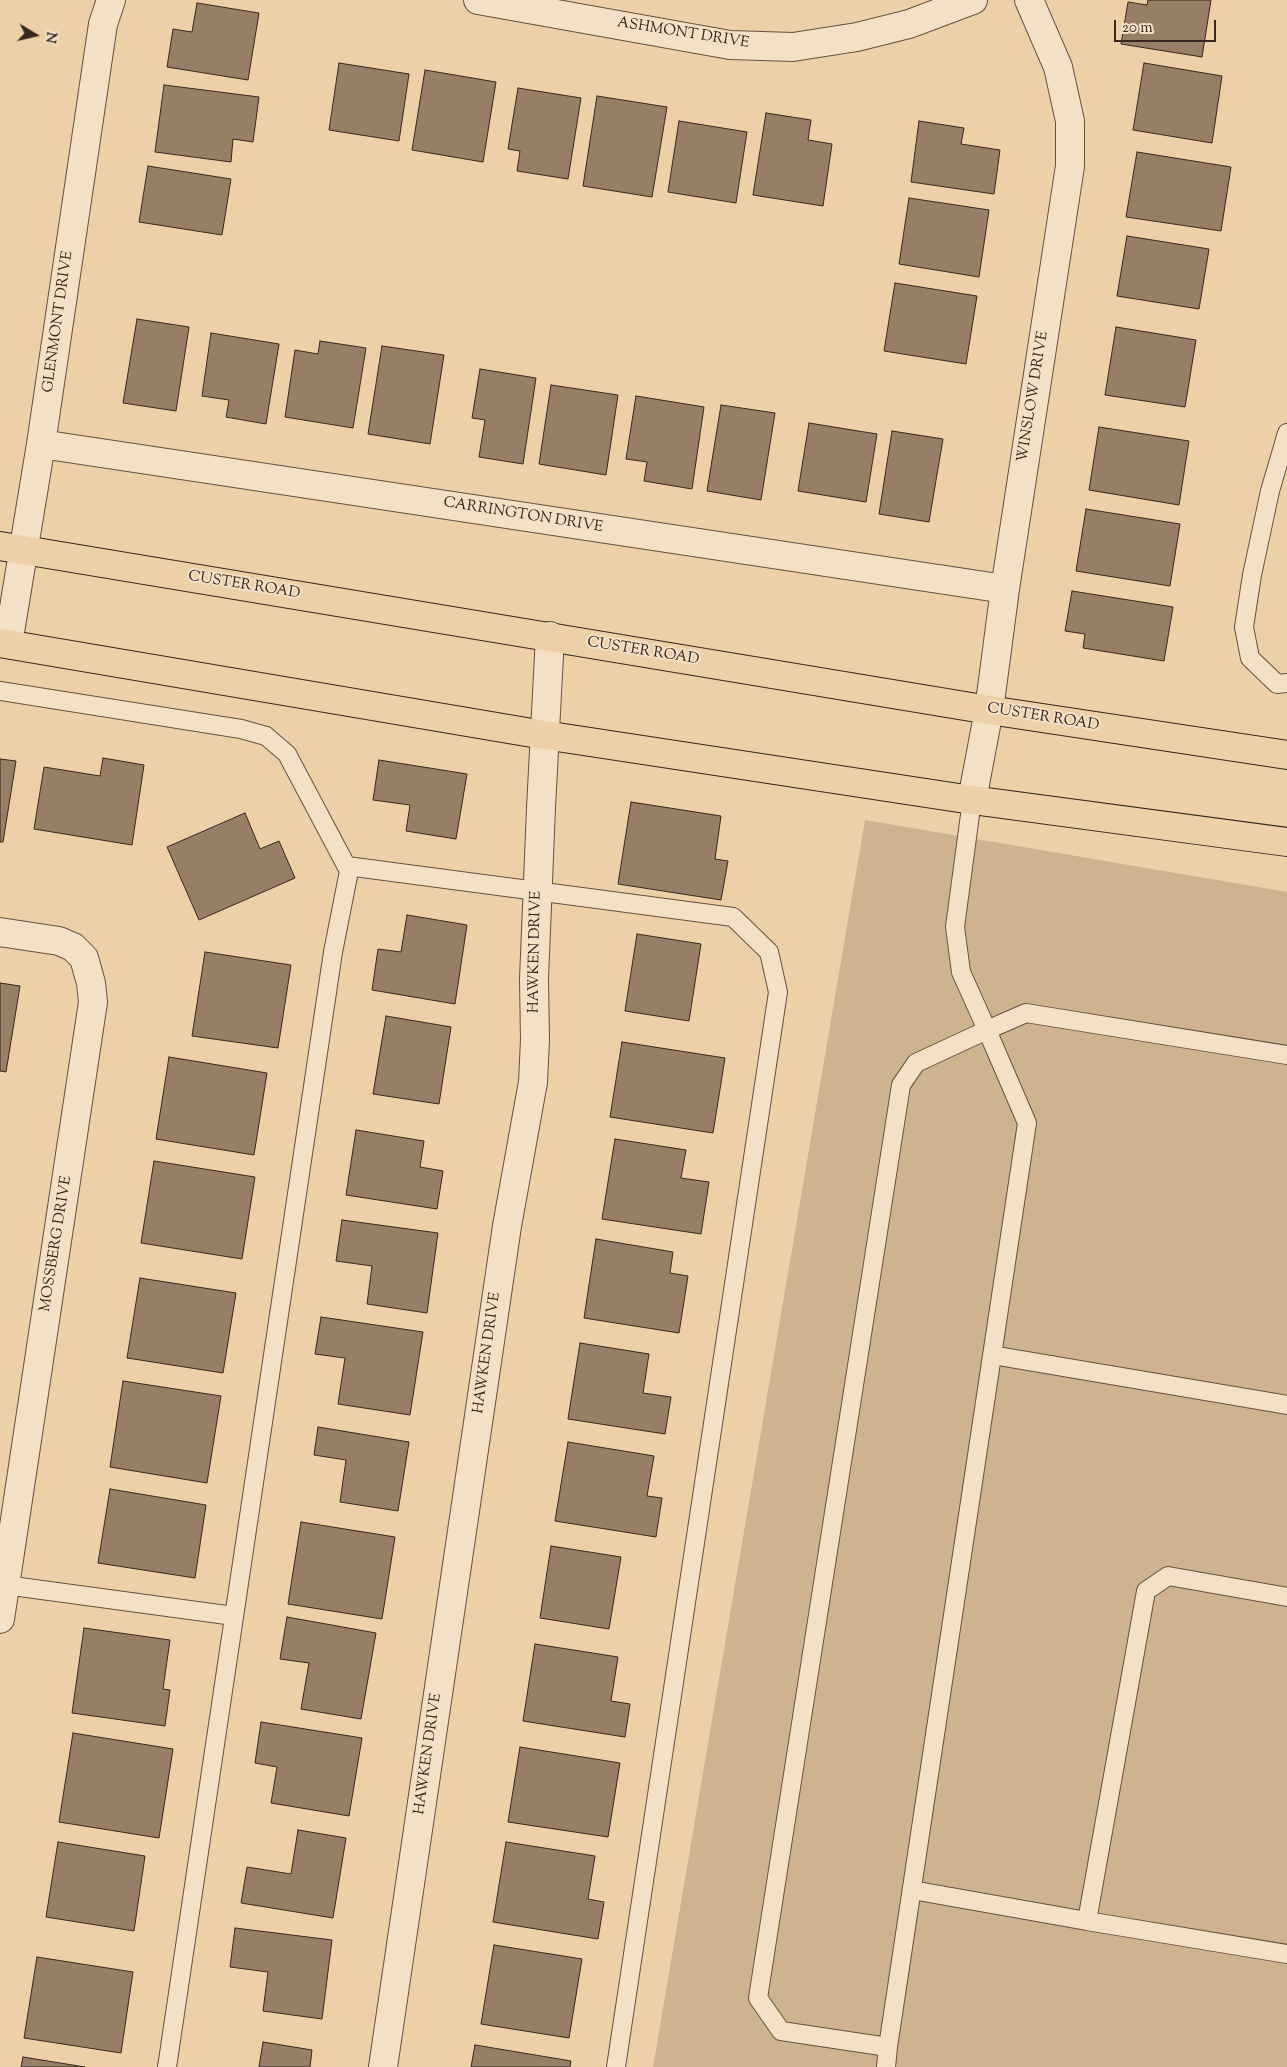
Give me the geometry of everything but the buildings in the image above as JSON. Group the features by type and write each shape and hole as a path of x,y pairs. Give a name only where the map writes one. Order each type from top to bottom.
{"main road":[{"name":"CUSTER ROAD","path":"12,548 989,710 1287,755"},
{"path":"4,644 544,734 972,800 1287,842"}],"street":[{"name":"GLENMONT DRIVE","path":"4,644 12,548 41,444 103,24 111,0"},
{"name":"ASHMONT DRIVE","path":"478,0 597,10 730,44 793,47 858,37 900,26 973,0"},
{"name":"WINSLOW DRIVE","path":"972,800 989,710 1005,589 1070,166 1070,121 1058,67 1029,0"},
{"name":"CARRINGTON DRIVE","path":"41,444 1005,589"},
{"name":"HAWKEN DRIVE","path":"383,2067 507,1226 533,1082 544,734 550,636"},
{"name":"MOSSBERG DRIVE","path":"0,932 59,942 73,948 84,958 94,1002 0,1619"}],"lane":[{"path":"1287,433 1266,510 1252,575 1244,627 1250,658 1277,684 1287,683"},
{"path":"0,690 241,729 266,736 287,754 349,871 332,962 167,2067"},
{"path":"886,2067 1026,1123 961,972 954,927 972,800"},
{"path":"346,866 733,917 769,952 778,992 616,2067"},
{"path":"888,2047 781,2031 758,1998 901,1086 916,1063 1026,1012 1287,1055"},
{"path":"992,1354 1287,1406"},
{"path":"1088,1921 1146,1591 1168,1576 1287,1597"},
{"path":"5,1585 234,1616"},
{"path":"912,1890 1287,1954"}],"shaded area":[{"path":"865,820 1287,892 1287,2067 653,2067"}]}
